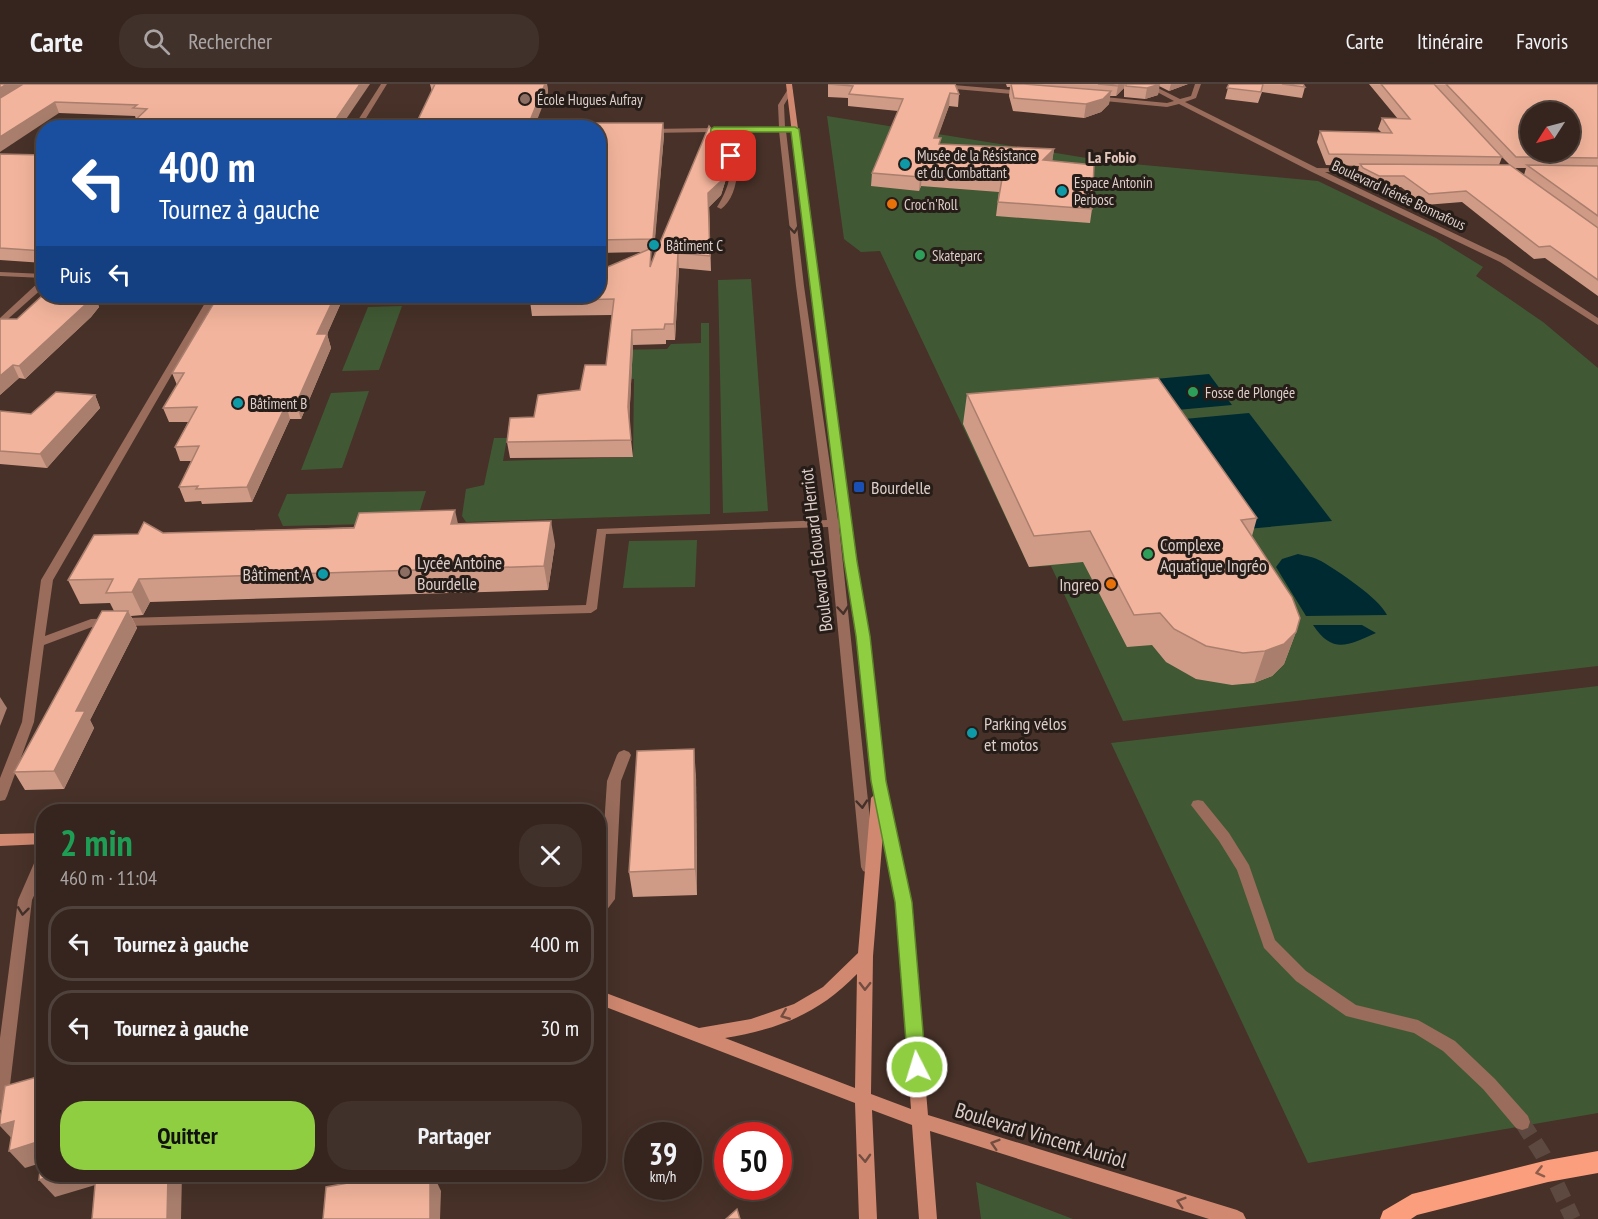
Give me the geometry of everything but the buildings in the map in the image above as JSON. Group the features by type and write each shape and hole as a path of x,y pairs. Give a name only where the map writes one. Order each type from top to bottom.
{"main road":[{"name":"Boulevard Edouard Herriot","path":"790,87 839,523 863,636 879,781 903,902 928,1219"},
{"name":"Boulevard Edouard Herriot","path":"868,1219 863,1099 865,956 879,781"},
{"path":"0,840 36,838"},
{"path":"700,1035 737,1030 784,1016 828,992 865,956"},
{"name":"Boulevard Vincent Auriol","path":"606,1000 919,1120 1237,1219"},
{"path":"1390,1219 1412,1205 1548,1171 1598,1162"}],"street":[{"path":"361,120 384,84"},
{"path":"920,84 1030,93"},
{"name":"Boulevard Irénée Bonnafous","path":"1145,84 1315,170 1503,260 1598,322"},
{"path":"1089,98 1167,105 1194,97 1198,84"},
{"name":"Boulevard Edouard Herriot","path":"790,87 781,105 782,129 802,298 839,523 871,902"},
{"path":"714,129 714,138 731,156 733,168 729,195 721,207"},
{"path":"645,131 795,129"},
{"path":"1315,170 1385,171"},
{"path":"0,274 36,276"},
{"path":"0,323 36,289"},
{"path":"0,796 27,722 47,580 208,303"},
{"path":"39,643 91,623 591,609 602,531 839,523"},
{"path":"606,901 608,899 614,780 624,755"},
{"path":"1198,805 1224,837 1244,869 1269,943 1301,976 1352,1011 1418,1027 1449,1046 1489,1083 1522,1122"},
{"path":"0,1102 25,900 36,875"}],"green space":[{"path":"827,116 1111,162 1318,181 1436,238 1483,267 1476,276 1543,322 1598,368 1598,666 1123,721 1051,566 1029,567 880,251 861,252 844,239"},
{"path":"751,279 768,511 723,513 718,280"},
{"path":"402,306 379,370 342,371 368,307"},
{"path":"701,323 709,323 710,514 466,522 462,516 466,489 484,485 494,438 507,438 503,461 633,457 634,379 611,377 614,350 667,349 671,344 701,343"},
{"path":"369,391 342,468 301,470 331,393"},
{"path":"426,491 416,523 283,526 278,515 287,494"},
{"path":"697,540 695,587 623,588 629,541"},
{"path":"1598,686 1598,1113 1308,1163 1111,743"},
{"path":"976,1182 1073,1219 981,1219"}],"water":[{"name":"Fosse de Plongée","path":"1209,374 1232,405 1177,410 1155,379"},
{"path":"1249,413 1332,521 1247,529 1173,420"},
{"path":"1298,554 1318,560 1347,578 1376,601 1387,615 1306,616 1276,567 1282,559"},
{"path":"1313,625 1362,625 1376,633 1349,644 1334,644 1327,641"}],"tunnel":[{"path":"1522,1122 1543,1155 1573,1219"}],"place":[{"name":"École Hugues Aufray","path":"525,99"},
{"name":"Musée de la Résistance et du Combattant","path":"905,164"},
{"name":"Espace Antonin Perbosc","path":"1062,191"},
{"name":"Croc'n'Roll","path":"892,204"},
{"name":"Bâtiment C","path":"654,245"},
{"name":"Skateparc","path":"920,255"},
{"name":"Fosse de Plongée","path":"1193,392"},
{"name":"Bâtiment B","path":"238,403"},
{"name":"Bourdelle","path":"859,487"},
{"name":"Complexe Aquatique Ingréo","path":"1148,554"},
{"name":"Lycée Antoine Bourdelle","path":"405,572"},
{"name":"Bâtiment A","path":"323,574"},
{"name":"Ingreo","path":"1111,584"},
{"name":"Parking vélos et motos","path":"972,733"}],"district":[{"name":"La Fobio","path":"1112,157"}],"route":[{"path":"731,156 714,138 714,129 795,129 850,561 863,636 879,781 903,902 917,1067"}]}
